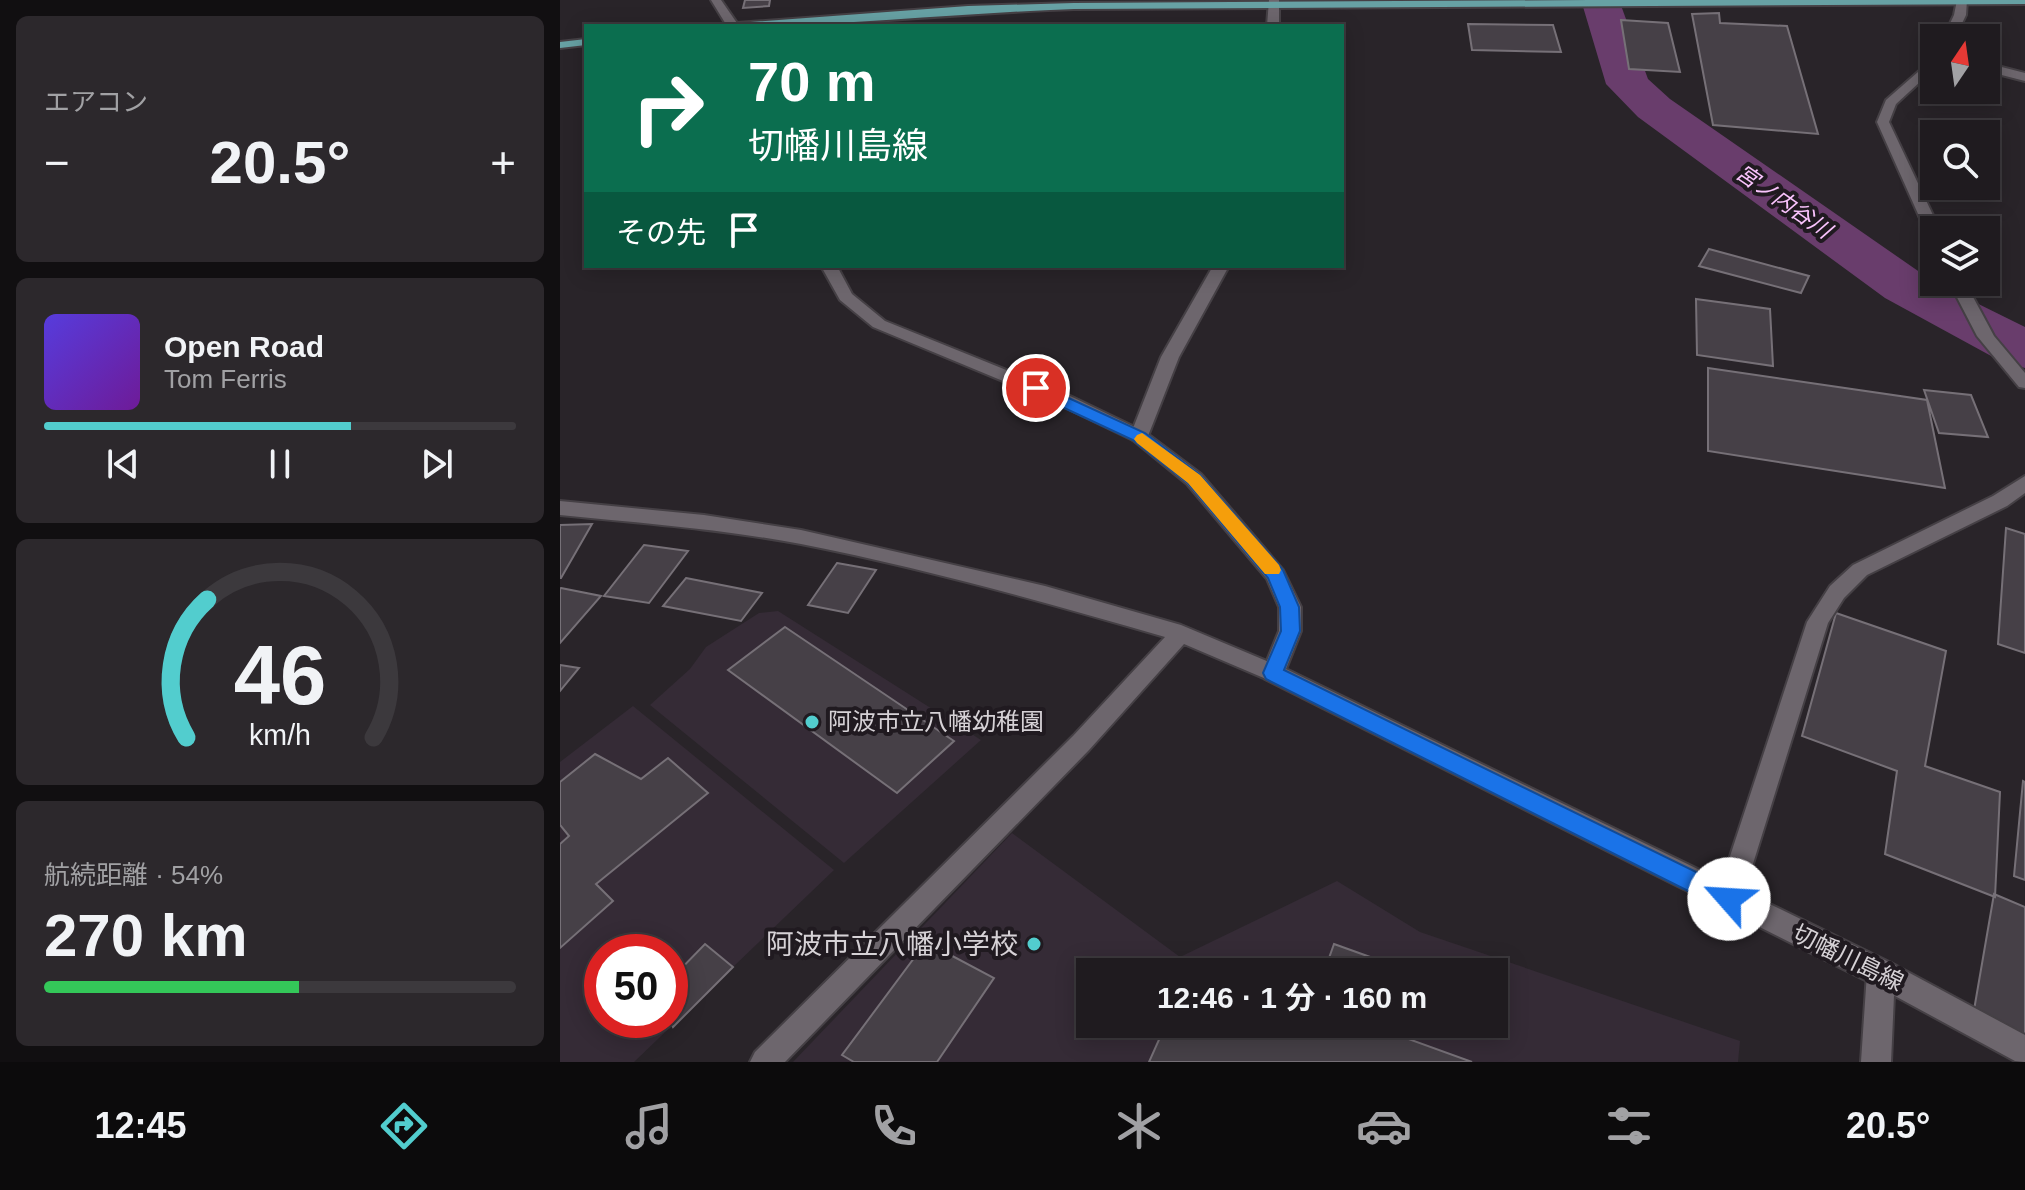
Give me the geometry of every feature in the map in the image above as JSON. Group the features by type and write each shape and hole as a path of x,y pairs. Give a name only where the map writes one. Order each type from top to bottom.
{"main road":[{"path":"764,24 983,9 1273,2 2025,1"},
{"path":"560,45 584,42"}],"street":[{"path":"716,0 734,24"},
{"path":"1954,24 1962,0"},
{"path":"1273,2 1273,24"},
{"path":"2000,71 2025,77"},
{"path":"1920,75 1890,103 1883,122 1926,216"},
{"path":"830,268 846,297 879,324 1062,399 1139,436 1194,479 1276,575 1290,607 1290,631 1273,673"},
{"path":"1139,436 1170,357 1220,268"},
{"path":"1963,296 1981,334 2025,383"},
{"path":"1729,899 1818,622 1837,592 1860,570 2000,501 2025,483"},
{"name":"切幡川島線","path":"560,508 704,522 801,537 1045,594 1181,633 1273,673 1881,973 2025,1051"},
{"path":"765,1062 1081,743 1181,633"},
{"path":"1876,1062 1881,973"}],"shaded area":[{"name":"阿波市立八幡幼稚園","path":"778,611 981,740 844,863 650,705 690,669 706,647 759,613"},
{"path":"633,706 834,870 688,1010 688,934 584,934 584,1038 659,1038 634,1062 560,1062 560,762"},
{"name":"阿波市立八幡小学校","path":"1012,833 1180,957 1337,881 1420,932 1496,958 1076,958 1076,1038 1508,1038 1508,962 1740,1041 1738,1062 793,1062"}],"building":[{"path":"745,0 770,0 769,6 743,8"},
{"path":"1719,13 1720,23 1787,26 1818,134 1713,125 1692,14"},
{"path":"1621,20 1668,23 1680,72 1629,69"},
{"path":"1468,24 1553,25 1561,52 1472,50"},
{"path":"1709,249 1809,276 1801,293 1699,266"},
{"path":"1696,299 1770,309 1773,366 1697,355"},
{"path":"1708,368 1927,400 1945,488 1708,451"},
{"path":"1924,390 1971,395 1988,437 1939,433"},
{"path":"592,524 561,578 560,578 560,525"},
{"path":"2006,528 2025,534 2025,653 1998,644"},
{"path":"644,545 688,551 649,603 604,596"},
{"path":"837,563 876,570 848,613 808,605"},
{"path":"686,578 762,593 741,621 663,606"},
{"path":"560,589 601,596 560,643"},
{"path":"1836,613 1946,651 1925,766 2000,792 1995,897 1885,854 1897,771 1802,736"},
{"path":"785,627 954,741 897,793 728,670"},
{"path":"560,665 579,668 560,691"},
{"path":"595,754 641,779 668,758 708,793 596,884 613,901 560,948 560,844 569,836 560,825 560,782"},
{"path":"2025,782 2025,880 2014,876"},
{"path":"1994,894 2025,907 2025,1034 1974,1010"},
{"path":"926,942 994,978 937,1062 854,1062 842,1055"},
{"path":"705,944 733,967 688,1012 688,961"},
{"path":"1334,944 1373,958 1329,958"},
{"path":"1160,1038 1406,1038 1472,1062 1149,1062"}],"waterway":[{"name":"宮ノ内谷川","path":"1600,0 1628,84 1654,108 1905,286 2025,350"}],"slow traffic":[{"path":"1142,439 1194,479 1272,570"}],"place":[{"name":"阿波市立八幡幼稚園","path":"812,722"},
{"name":"阿波市立八幡小学校","path":"1034,944"}],"route":[{"path":"1036,388 1139,436 1194,479 1276,575 1290,607 1290,631 1273,673 1729,899"}]}
